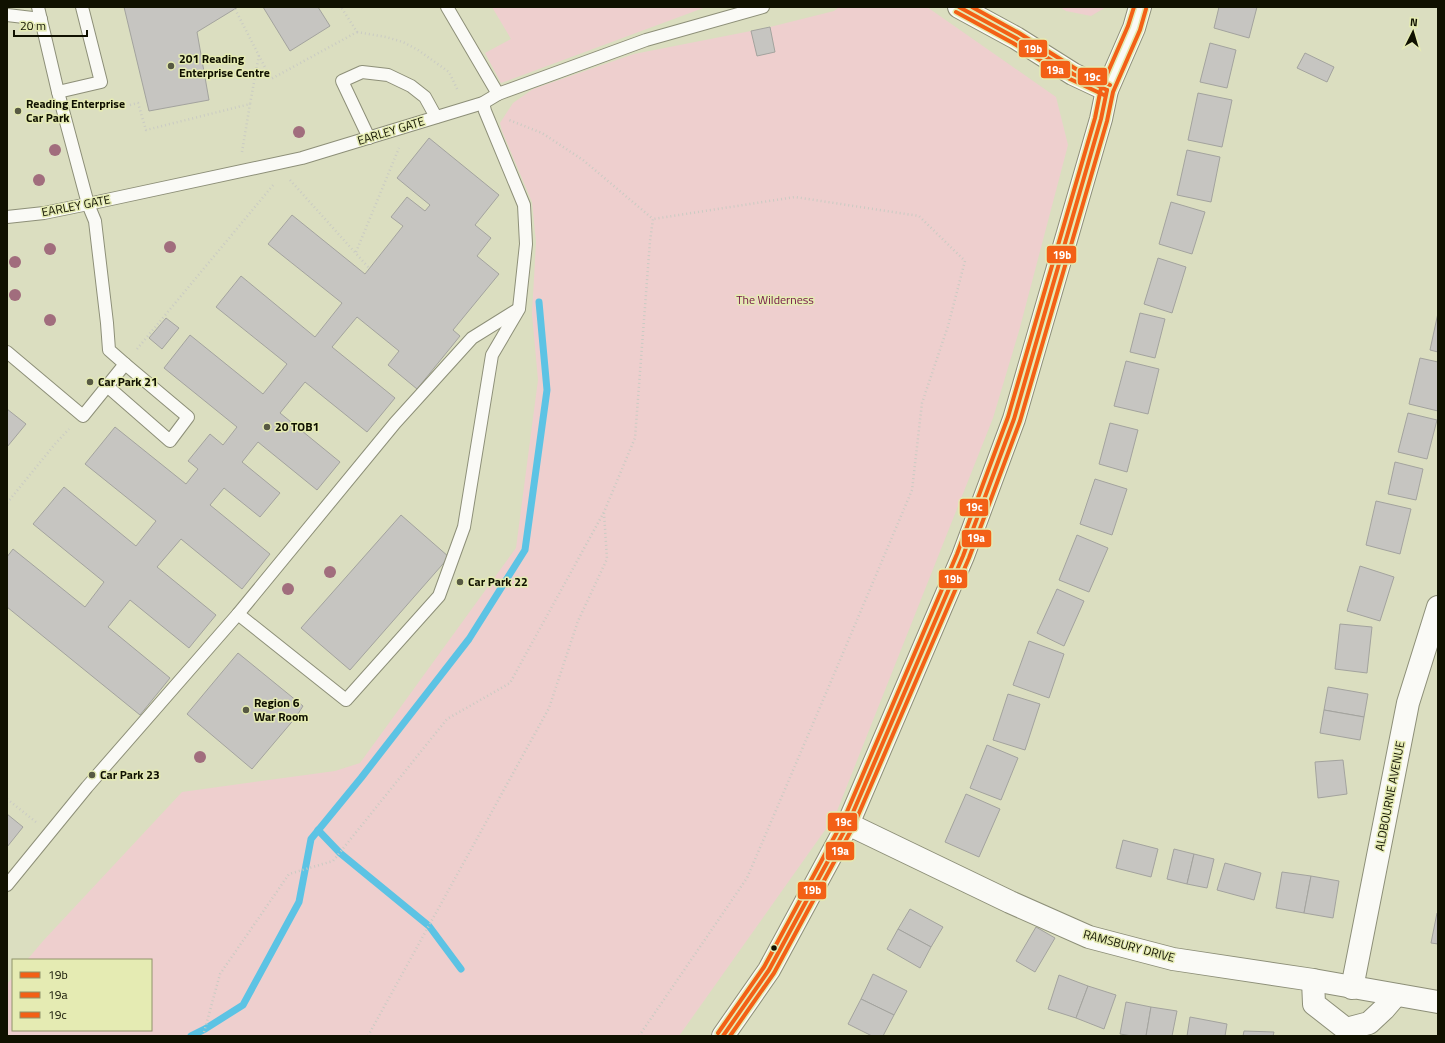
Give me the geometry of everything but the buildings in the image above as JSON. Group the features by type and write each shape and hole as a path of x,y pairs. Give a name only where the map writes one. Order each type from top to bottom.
{"street":[{"path":"959,7 1016,38 1073,74 1107,90"},
{"path":"723,1036 769,970 848,824 963,556 1014,419 1101,120 1107,90 1134,28 1140,7"},
{"name":"ALDBOURNE AVENUE","path":"1352,988 1408,703 1438,607"},
{"name":"RAMSBURY DRIVE","path":"848,824 1010,902 1089,937 1173,959 1313,980 1438,1002"},
{"path":"1313,980 1314,1004 1346,1029 1369,1023 1396,995"}],"lane":[{"path":"38,7 58,92 88,204 95,221 109,350 188,417 170,441 107,386"},
{"path":"58,92 101,82 82,7"},
{"path":"447,7 498,94"},
{"name":"EARLEY GATE","path":"7,217 44,213 302,158 468,107 484,107 498,94 646,40 764,7"},
{"path":"7,15 41,19"},
{"path":"369,138 342,81 362,72 388,75 411,86 425,97 436,117"},
{"path":"238,614 346,700 439,596 464,527 492,355 519,309 526,244 524,205 484,107"},
{"path":"7,885 49,832 238,614 395,423 472,338 519,309"},
{"path":"7,352 83,416 125,364"}],"path":[{"path":"341,7 357,32"},
{"path":"235,9 272,79 357,32 386,37 403,42 436,62 449,72 468,107"},
{"path":"239,171 259,54"},
{"path":"130,105 138,103 146,130 250,104"},
{"path":"484,107 542,133 566,148 583,160 653,219 795,196 919,216 964,261 948,326 922,404 912,490 854,628 747,878 638,1036"},
{"path":"356,252 400,144"},
{"path":"125,364 278,178"},
{"path":"289,178 369,268"},
{"path":"203,1036 220,974 289,874 333,861 447,719 510,683 604,512 635,438 653,219"},
{"path":"7,503 54,444 83,416"},
{"path":"368,1036 549,708 578,621 607,559 604,512"},
{"path":"7,799 49,832"}],"green space":[{"path":"492,7 706,7 501,83 485,53 511,39"},
{"name":"The Wilderness","path":"839,7 927,7 1056,97 1068,145 1019,331 993,418 835,816 679,1036 7,1036 7,984 12,978 12,1031 152,1031 152,959 28,959 182,792 335,771 360,763 516,548 538,380 532,314 536,242 532,202 500,123 513,103 533,89 634,54 751,31 775,52 770,27 834,11"},
{"path":"1060,7 1106,7 1091,16 1066,11"}],"waterway":[{"path":"191,1036 243,1005 299,902 311,839 361,778 469,639 525,550 547,390 539,302"},
{"path":"318,830 340,853 429,926 461,969"}],"transit line":[{"name":"19b","path":"959,7 1016,38 1073,74 1107,90"},
{"name":"19c","path":"972,7 1019,33 1076,69 1110,85"},
{"name":"19c","path":"718,1033 764,967 843,821 957,554 1008,417 1095,118 1101,88 1128,26 1134,7"},
{"name":"19a","path":"730,1036 774,973 853,827 969,558 1020,421 1107,121 1113,92 1140,30 1146,9"},
{"name":"19a","path":"956,12 1013,43 1070,79 1104,95"},
{"name":"19b","path":"723,1036 769,970 848,824 963,556 1014,419 1101,119 1107,90"}],"place":[{"name":"201 Reading Enterprise Centre","path":"171,66"},
{"name":"Reading Enterprise Car Park","path":"18,111"},
{"name":"Car Park 21","path":"90,382"},
{"name":"20 TOB1","path":"267,427"},
{"name":"Car Park 22","path":"460,582"},
{"name":"Region 6 War Room","path":"246,710"},
{"name":"Car Park 23","path":"92,775"}]}
